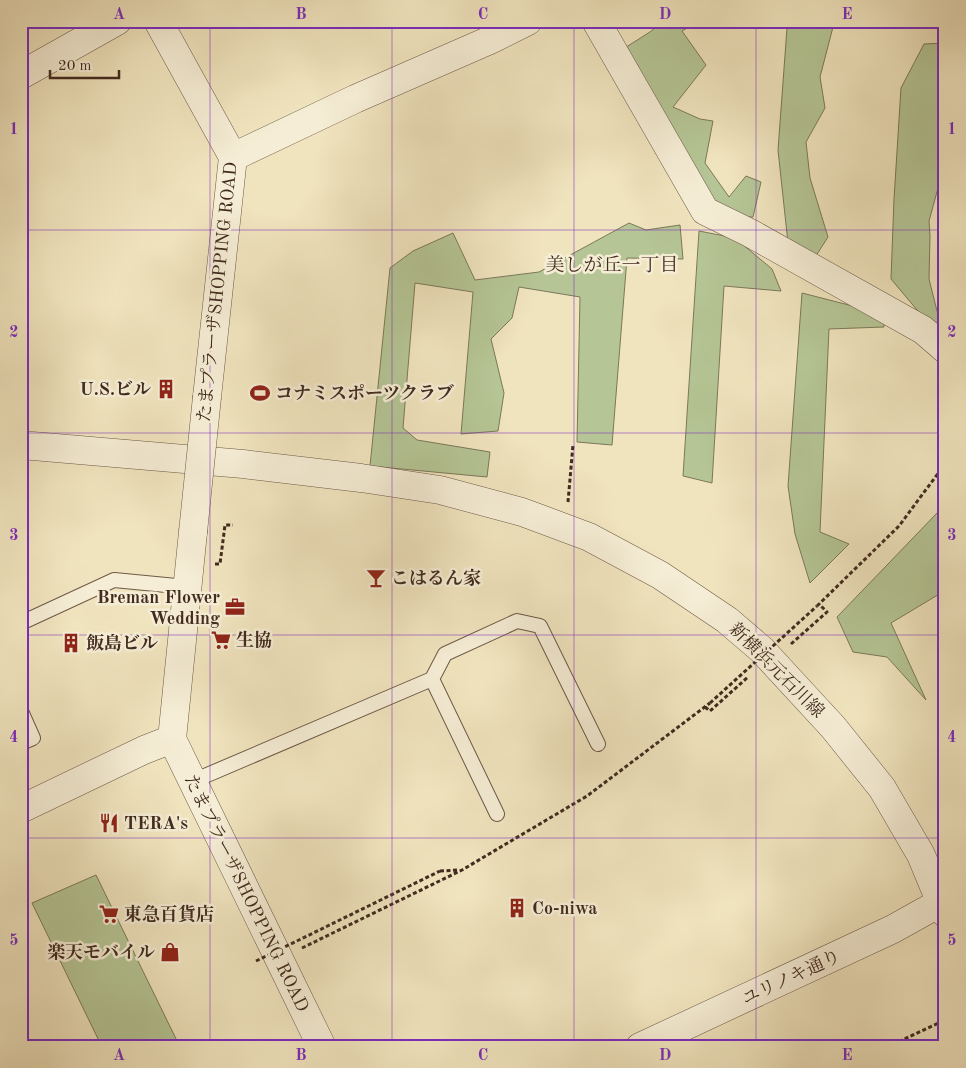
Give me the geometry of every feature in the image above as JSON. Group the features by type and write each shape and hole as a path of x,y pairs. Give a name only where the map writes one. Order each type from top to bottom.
{"street":[{"path":"21,75 117,21"},
{"path":"233,157 355,99 490,40 528,21"},
{"path":"596,21 705,211 750,233 923,330 945,349"},
{"name":"たまプラーザSHOPPING ROAD","path":"161,22 233,157 172,739 322,1047"},
{"name":"新横浜元石川線","path":"21,445 243,464 361,478 440,490 522,512 590,537 660,575 727,620 762,650 833,727 882,788 921,855 943,905"},
{"path":"21,809 144,750 172,739"},
{"name":"ユリノキ通り","path":"640,1047 943,905"}],"lane":[{"path":"21,623 114,580 188,587"},
{"path":"193,781 432,679 446,654 516,620 540,626 598,744"},
{"path":"432,679 497,814"},
{"path":"21,711 33,738 21,743"}],"path":[{"path":"568,503 573,446"},
{"path":"297,950 462,870 587,796 710,703 818,605 899,526 945,464"},
{"path":"220,564 226,524 233,524"},
{"path":"789,645 827,612 818,605"},
{"path":"705,707 710,712 748,677"},
{"path":"256,960 440,871 462,870"},
{"path":"887,1047 945,1020"}],"green space":[{"path":"663,21 699,21 682,31 706,65 673,107 700,119 713,121 705,163 729,197 746,176 761,182 753,217 732,217 694,183 623,49 650,32"},
{"path":"786,21 848,21 833,27 820,77 825,108 806,142 810,178 828,237 814,259 788,243 778,150"},
{"path":"945,43 945,73 938,93 940,139 938,188 929,221 929,279 938,315 945,318 945,339 928,323 891,279 901,88 924,44"},
{"path":"629,223 646,230 680,225 683,259 627,258 612,445 577,442 580,297 519,287 512,318 491,339 504,393 498,431 461,434 473,292 415,283 403,428 417,440 490,452 487,477 370,466 390,268 413,251 453,233 475,280 539,272"},
{"path":"699,231 735,238 772,269 781,291 724,286 712,483 683,476"},
{"path":"802,293 884,314 884,327 829,329 820,532 849,544 810,583 795,534 788,486"},
{"path":"938,512 945,524 945,600 941,593 891,623 926,700 887,657 853,652 837,617"},
{"path":"96,875 180,1047 102,1047 32,903"}],"place":[{"name":"U.S.ビル","path":"166,389"},
{"name":"コナミスポーツクラブ","path":"260,393"},
{"name":"こはるん家","path":"376,578"},
{"name":"Breman Flower Wedding","path":"235,607"},
{"name":"生協","path":"221,640"},
{"name":"飯島ビル","path":"71,643"},
{"name":"TERA's","path":"109,823"},
{"name":"Co-niwa","path":"517,908"},
{"name":"東急百貨店","path":"109,914"},
{"name":"楽天モバイル","path":"170,952"}],"district":[{"name":"美しが丘一丁目","path":"612,264"}]}
